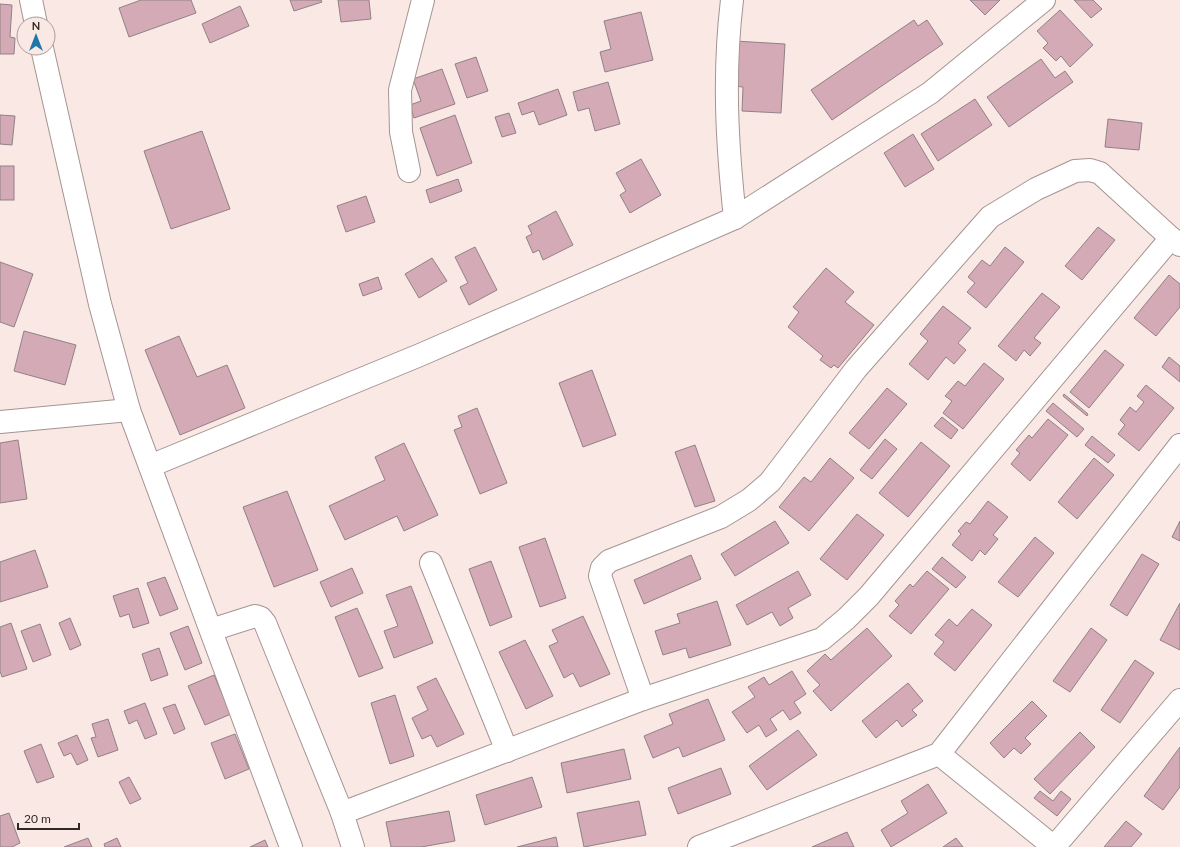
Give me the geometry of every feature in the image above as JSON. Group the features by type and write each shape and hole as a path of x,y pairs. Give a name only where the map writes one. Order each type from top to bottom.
{"street":[{"path":"31,0 34,16"},
{"path":"409,171 401,132 400,90 423,0"},
{"path":"732,0 729,26 726,118 735,218"},
{"path":"150,466 420,355 735,218 930,93 1044,0"},
{"path":"44,56 100,304 129,410 292,847"},
{"path":"342,813 643,700 822,639 846,619 869,596 1175,242 1100,173 1090,170 1075,171 1036,189 990,217 856,369 770,482 749,500 721,517 609,561 602,568 600,576 643,700"},
{"path":"0,422 129,410"},
{"path":"698,847 939,754 1180,445"},
{"path":"432,563 507,751"},
{"path":"211,630 255,616 261,618 265,623 342,813 353,847"},
{"path":"939,754 1054,847 1180,700"}],"building":[{"path":"141,0 191,0 196,13 129,37 119,8"},
{"path":"290,0 321,0 322,2 294,11"},
{"path":"338,0 369,0 371,19 341,22"},
{"path":"970,0 1000,0 985,15"},
{"path":"1074,0 1093,0 1102,9 1091,18"},
{"path":"0,4 12,5 10,37 15,38 14,54 0,54"},
{"path":"240,6 249,26 210,43 202,24"},
{"path":"1060,10 1093,45 1070,67 1061,56 1056,61 1043,48 1048,43 1037,31"},
{"path":"641,12 653,60 605,72 600,52 611,49 604,21"},
{"path":"914,20 918,26 927,20 943,44 832,120 811,90"},
{"path":"735,41 785,44 781,113 742,111 743,87 733,86"},
{"path":"476,57 488,91 467,98 455,64"},
{"path":"1041,59 1055,78 1065,71 1073,82 1009,127 987,97"},
{"path":"442,69 455,104 414,118 410,105 421,101 413,79"},
{"path":"608,82 620,124 595,131 589,108 578,111 573,92"},
{"path":"558,89 567,115 539,125 534,111 522,115 518,103"},
{"path":"975,99 992,125 938,161 921,134"},
{"path":"509,113 516,133 502,137 495,117"},
{"path":"0,115 15,116 12,145 0,144"},
{"path":"455,115 472,163 437,176 420,128"},
{"path":"1108,119 1142,123 1139,150 1105,147"},
{"path":"202,131 230,209 171,229 144,151"},
{"path":"913,134 934,169 905,187 884,153"},
{"path":"641,159 661,195 630,213 620,195 626,191 616,173"},
{"path":"0,166 14,166 14,200 0,200"},
{"path":"458,179 462,191 430,203 426,190"},
{"path":"366,196 375,222 346,232 337,206"},
{"path":"556,211 573,245 543,260 539,250 533,253 526,237 532,234 528,226"},
{"path":"1098,227 1115,240 1082,280 1065,266"},
{"path":"475,247 497,290 469,305 460,287 468,283 455,257"},
{"path":"1005,247 1024,262 986,308 967,292 975,283 968,277 982,260 990,266"},
{"path":"432,258 447,281 419,298 405,274"},
{"path":"0,262 33,274 14,327 0,322"},
{"path":"826,268 854,292 845,302 874,325 838,368 834,365 831,368 820,360 823,356 788,327 799,312 793,307"},
{"path":"1169,275 1180,284 1180,307 1156,336 1134,318"},
{"path":"378,277 382,289 363,296 359,284"},
{"path":"1042,293 1060,307 1034,338 1041,343 1030,356 1024,350 1016,361 998,346"},
{"path":"943,306 971,328 958,343 966,350 954,364 946,357 928,380 909,364 928,341 920,334"},
{"path":"24,331 76,345 65,385 14,371"},
{"path":"179,336 197,377 227,365 245,408 180,435 145,350"},
{"path":"1105,350 1124,365 1089,408 1070,392"},
{"path":"1169,357 1180,366 1180,382 1162,367"},
{"path":"984,363 1004,379 963,429 943,413 952,401 945,396 958,381 965,386"},
{"path":"592,370 616,435 583,447 559,383"},
{"path":"1146,385 1174,408 1139,451 1118,434 1125,425 1120,420 1130,407 1136,412 1144,402 1137,396"},
{"path":"887,388 907,404 869,449 849,433"},
{"path":"1064,394 1088,414 1087,416 1063,396"},
{"path":"1053,403 1084,429 1077,437 1046,411"},
{"path":"477,408 507,483 480,494 454,430 462,427 458,416"},
{"path":"942,417 958,430 951,439 934,426"},
{"path":"1048,419 1068,435 1030,481 1011,464 1020,453 1016,450 1029,435 1032,438"},
{"path":"1092,436 1115,455 1108,463 1085,445"},
{"path":"885,439 897,449 872,479 860,470"},
{"path":"18,440 27,499 0,503 0,443"},
{"path":"921,442 950,466 908,517 879,493"},
{"path":"404,443 438,515 404,531 397,516 345,540 329,506 385,480 375,457"},
{"path":"695,445 715,501 695,507 675,452"},
{"path":"830,458 854,478 809,531 779,507 804,477 811,482"},
{"path":"1094,458 1114,475 1077,519 1058,502"},
{"path":"287,491 318,570 274,587 243,507"},
{"path":"988,501 1008,517 993,535 998,539 985,555 980,550 972,561 952,545 961,534 958,531 966,522 970,524"},
{"path":"857,514 884,535 847,580 820,559"},
{"path":"775,521 789,543 735,576 721,554"},
{"path":"1180,521 1180,541 1172,537"},
{"path":"1035,537 1054,553 1018,597 998,582"},
{"path":"545,538 566,598 540,607 519,547"},
{"path":"35,550 48,587 0,602 0,562"},
{"path":"1142,554 1159,564 1127,616 1110,605"},
{"path":"691,555 701,579 644,604 634,580"},
{"path":"942,557 966,577 956,588 932,569"},
{"path":"491,561 512,617 490,626 469,569"},
{"path":"352,568 363,593 331,607 320,582"},
{"path":"798,571 811,595 788,608 793,618 780,626 772,612 747,625 736,605"},
{"path":"927,571 949,589 911,634 889,616 899,605 895,601 910,584 913,587"},
{"path":"165,577 178,609 160,616 147,583"},
{"path":"411,586 433,643 394,658 384,631 398,626 386,595"},
{"path":"138,588 149,623 133,628 129,614 120,617 113,596"},
{"path":"717,601 731,645 689,658 686,648 663,655 655,631 680,623 677,614"},
{"path":"1180,603 1180,650 1160,640"},
{"path":"357,608 383,668 359,677 335,617"},
{"path":"972,609 992,625 955,671 934,654 944,642 935,635 949,619 957,626"},
{"path":"583,616 610,674 580,687 573,673 564,678 549,646 558,642 552,630"},
{"path":"70,618 81,645 70,650 59,623"},
{"path":"11,623 27,669 2,677 0,671 0,627"},
{"path":"40,624 51,655 33,662 21,631"},
{"path":"188,626 202,663 185,670 170,633"},
{"path":"867,628 892,656 831,711 813,691 820,685 807,671 825,654 831,660"},
{"path":"1091,628 1107,640 1070,692 1053,681"},
{"path":"525,640 553,696 526,709 499,652"},
{"path":"159,648 168,675 151,681 142,654"},
{"path":"1135,660 1154,673 1120,723 1101,710"},
{"path":"792,671 806,694 794,702 801,713 790,720 783,710 770,719 777,730 766,737 759,725 747,733 732,712 755,697 748,687 764,677 769,685"},
{"path":"214,675 231,714 205,725 188,686"},
{"path":"436,678 464,734 437,747 431,735 422,739 412,718 428,710 417,687"},
{"path":"908,683 923,701 912,710 917,715 902,727 897,720 876,738 862,721"},
{"path":"395,695 414,756 390,764 371,703"},
{"path":"708,699 725,740 683,757 679,747 653,758 644,736 673,724 669,714"},
{"path":"1032,701 1047,716 1025,738 1031,744 1021,754 1014,748 1004,758 990,743"},
{"path":"145,703 157,734 145,739 137,720 129,724 124,711"},
{"path":"175,704 185,729 174,734 163,708"},
{"path":"108,719 118,750 98,757 91,738 96,737 92,724"},
{"path":"798,730 817,755 767,790 749,766"},
{"path":"1080,732 1095,747 1050,794 1034,779"},
{"path":"235,734 249,769 225,779 211,743"},
{"path":"77,735 88,760 77,765 71,753 64,756 58,743"},
{"path":"41,744 54,777 37,783 24,751"},
{"path":"1180,747 1180,787 1163,810 1144,796"},
{"path":"624,749 631,779 567,793 561,763"},
{"path":"721,768 731,794 678,814 668,788"},
{"path":"129,777 141,799 130,804 119,782"},
{"path":"532,777 542,807 485,825 476,795"},
{"path":"928,784 947,813 891,847 881,830 908,813 901,801"},
{"path":"1040,791 1053,801 1061,791 1071,799 1057,816 1034,798"},
{"path":"639,801 646,835 584,847 577,813"},
{"path":"449,811 455,841 421,847 391,847 386,822"},
{"path":"9,813 20,843 12,847 0,847 0,816"},
{"path":"1126,821 1142,834 1131,847 1104,847"},
{"path":"847,832 854,847 812,847"},
{"path":"556,837 558,847 517,847"},
{"path":"88,838 92,847 64,847"},
{"path":"117,838 121,847 105,847 104,844"},
{"path":"956,838 963,847 943,847"},
{"path":"265,840 268,847 250,847"}]}
